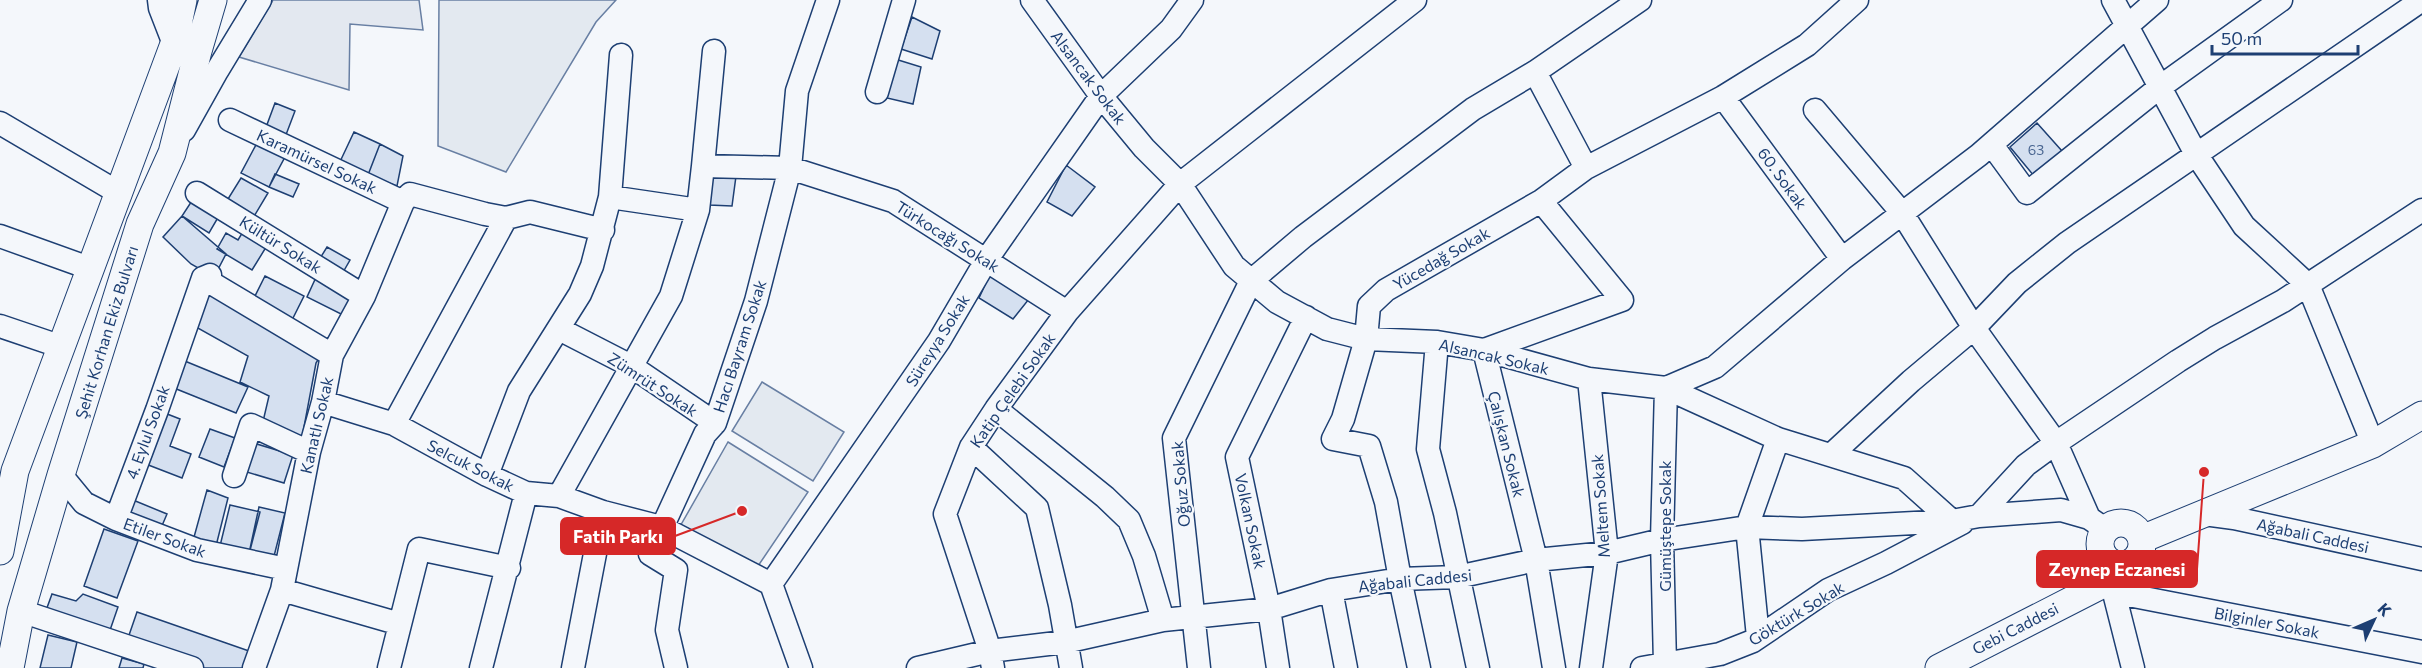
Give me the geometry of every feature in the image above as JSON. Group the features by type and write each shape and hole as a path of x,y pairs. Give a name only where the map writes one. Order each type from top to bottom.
{"main road":[{"name":"Şehit Korhan Ekiz Bulvarı","path":"0,552 7,468 62,347 89,268 174,44 183,0"},
{"name":"Şehit Korhan Ekiz Bulvarı","path":"10,668 21,611 61,475 140,224 172,153 213,0"},
{"path":"2113,579 2099,542 2097,523 2126,523 2136,529 2142,539 2373,444 2416,424"},
{"name":"Gebi Caddesi","path":"1939,668 2113,579 2126,565 2136,560 2142,550 2142,539"}],"street":[{"path":"159,0 174,44"},
{"path":"172,153 217,71 260,0"},
{"name":"Hacı Bayram Sokak","path":"676,668 667,630 676,570 650,554 705,434 715,423 756,301 790,168 797,92 828,0"},
{"path":"877,92 904,0"},
{"name":"Alsancak Sokak","path":"1032,0 1101,96 1144,148 1180,184 1234,266 1277,302 1328,329 1366,339 1437,342 1484,350 1590,379 1666,388 1778,439 1904,478 1952,521"},
{"name":"Süreyya Sokak","path":"771,584 939,341 987,259 1101,96 1172,29 1192,0"},
{"name":"Katip Çelebi Sokak","path":"992,659 945,514 971,447 1067,312 1180,184 1414,0"},
{"path":"1251,281 1303,237 1473,110 1535,72 1640,0"},
{"name":"Yücedağ Sokak","path":"1419,668 1386,502 1369,446 1333,439 1342,419 1366,339 1369,306 1386,290 1541,201 1586,168 1723,97 1807,45 1857,0"},
{"path":"2113,0 2196,154 2244,226 2308,285 2373,444"},
{"path":"1666,388 1715,367 1842,259 1992,144 2157,0"},
{"path":"1992,144 2028,193 2160,87 2281,0"},
{"path":"1831,455 1911,381 1974,328 2017,282 2067,243 2414,2"},
{"path":"559,496 671,296 698,210 714,51"},
{"path":"487,475 519,391 580,294 592,266 610,197 621,55"},
{"path":"1535,72 1586,168"},
{"name":"60. Sokak","path":"1723,97 1842,259"},
{"path":"1815,110 1902,213 1974,328 2056,443 2097,523"},
{"name":"Karamürsel Sokak","path":"230,120 407,198 506,218"},
{"path":"0,123 119,193"},
{"name":"Türkocağı Sokak","path":"703,166 790,168 893,201 1067,312"},
{"name":"Kültür Sokak","path":"197,193 364,296"},
{"path":"610,197 698,210"},
{"name":"Kanatlı Sokak","path":"254,668 284,580 309,452 323,402 332,355 364,296 407,198"},
{"path":"1484,350 1623,300 1541,201"},
{"path":"1977,516 2026,465 2056,443 2205,343 2308,285 2422,210"},
{"path":"394,424 506,218 530,212 603,230"},
{"path":"0,236 89,268"},
{"name":"4. Eylul Sokak","path":"116,519 207,276 332,355"},
{"name":"Oğuz Sokak","path":"1199,668 1174,438 1251,281"},
{"name":"Volkan Sokak","path":"1278,668 1269,609 1237,458 1306,317"},
{"path":"0,326 62,347"},
{"name":"Zümrüt Sokak","path":"559,329 631,366 715,423"},
{"path":"1437,342 1428,450 1445,513 1478,668"},
{"name":"Çalışkan Sokak","path":"1484,350 1536,560 1554,668"},
{"name":"Meltem Sokak","path":"1590,379 1607,553 1591,668"},
{"name":"Gümüştepe Sokak","path":"1665,664 1662,540 1666,388"},
{"name":"Selcuk Sokak","path":"323,402 394,424 487,475 526,493 559,496 603,512 661,527 771,584"},
{"path":"996,409 1105,497 1129,520 1144,556 1162,620"},
{"path":"234,476 251,425 309,452"},
{"path":"1758,637 1747,527 1778,439"},
{"path":"971,447 1037,508 1071,668"},
{"path":"61,475 84,503 116,519"},
{"path":"481,668 526,493"},
{"path":"1952,521 1977,516 2061,510 2097,523"},
{"path":"573,668 603,512"},
{"name":"Ağabali Caddesi","path":"2204,514 2234,518 2422,559"},
{"name":"Göktürk Sokak","path":"1642,668 1665,664 1722,663 1828,590 1977,516"},
{"name":"Etiler Sokak","path":"116,519 400,624"},
{"name":"Ağabali Caddesi","path":"918,668 992,659 1162,620 1269,609 1331,590 1400,579 1457,578 1536,560 1607,553 1662,540 1747,527 1803,529 1952,521"},
{"path":"389,668 419,549 508,568"},
{"path":"2113,579 2133,668"},
{"name":"Bilginler Sokak","path":"2113,579 2422,652"},
{"path":"771,584 801,668"},
{"path":"1331,590 1346,668"},
{"path":"21,611 192,668"}],"shaded area":[{"path":"273,0 419,0 423,30 350,24 349,90 239,57"},
{"path":"439,0 616,0 596,22 506,172 438,146"},
{"path":"762,382 844,432 813,481 732,431"},
{"path":"728,442 808,492 756,569 678,530"}],"building":[{"path":"912,17 940,31 932,59 901,49"},
{"path":"895,59 921,67 913,104 887,98"},
{"path":"275,103 295,111 284,140 265,130"},
{"path":"2037,123 2062,151 2035,177 2010,147"},
{"path":"354,132 380,144 366,180 337,168"},
{"path":"258,141 286,155 269,187 241,173"},
{"path":"380,144 403,156 397,186 368,175"},
{"path":"1066,165 1095,187 1072,216 1047,202"},
{"path":"708,171 736,176 732,206 709,205"},
{"path":"275,174 299,184 293,197 269,187"},
{"path":"241,178 268,193 250,223 223,207"},
{"path":"197,193 223,209 209,233 182,216"},
{"path":"182,216 226,254 214,277 191,264 163,237"},
{"path":"244,230 268,244 252,270 217,249 226,233 238,240"},
{"path":"327,247 350,260 342,274 319,260"},
{"path":"991,272 1029,299 1013,319 979,298"},
{"path":"318,273 354,291 343,315 307,297"},
{"path":"265,276 304,296 290,324 251,304"},
{"path":"206,284 321,355 316,363 301,443 261,430 269,396 240,382 248,356 187,322"},
{"path":"175,357 248,387 236,413 164,384"},
{"path":"157,410 180,419 170,446 191,454 182,478 138,461"},
{"path":"210,429 235,438 224,467 199,457"},
{"path":"247,441 293,455 284,483 240,470"},
{"path":"207,490 228,498 214,554 191,548"},
{"path":"133,500 167,514 158,535 124,522"},
{"path":"230,505 260,512 248,558 219,550"},
{"path":"259,507 285,513 272,564 248,558"},
{"path":"104,529 138,541 117,598 84,586"},
{"path":"52,594 76,601 83,594 118,607 108,636 44,616"},
{"path":"137,612 249,651 243,668 202,668 127,641"},
{"path":"48,635 77,642 71,668 40,668"},
{"path":"122,658 144,664 143,668 119,668"}],"place":[{"name":"Zeynep Eczanesi","path":"2204,472"},
{"name":"Fatih Parkı","path":"742,511"}]}
